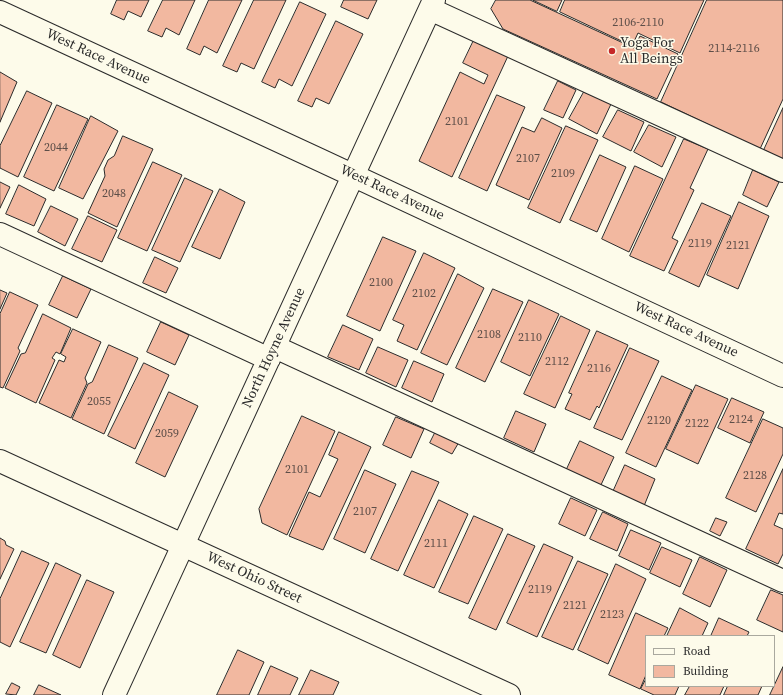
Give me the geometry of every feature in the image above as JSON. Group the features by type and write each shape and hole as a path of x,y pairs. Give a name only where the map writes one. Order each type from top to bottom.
{"street":[{"path":"432,5 783,171"},
{"name":"North Hoyne Avenue","path":"114,695 432,5"},
{"name":"West Race Avenue","path":"0,12 354,175 783,376"},
{"path":"0,234 272,353 783,581"},
{"name":"West Ohio Street","path":"0,461 509,695"}],"building":[{"path":"117,0 149,0 141,17 128,11 124,20 111,14"},
{"path":"163,0 195,0 179,35 166,28 162,37 148,31"},
{"path":"209,0 242,0 217,53 204,46 200,55 187,49"},
{"path":"254,0 286,0 254,69 241,63 237,72 223,66"},
{"path":"344,0 377,0 368,19 341,7"},
{"name":"Yoga For All Beings","path":"496,0 530,0 634,48 640,36 678,54 657,99 503,29 491,9"},
{"path":"533,0 562,0 557,11"},
{"path":"565,0 704,0 680,53 638,33 632,46 560,12"},
{"path":"707,0 783,0 783,99 760,149 661,102"},
{"path":"300,2 326,14 292,86 279,79 275,88 262,82"},
{"path":"336,21 363,34 329,104 316,98 312,107 298,101"},
{"path":"474,40 508,56 452,177 419,161 460,72 484,84 488,75 463,63"},
{"path":"0,72 17,82 0,122"},
{"path":"558,81 576,90 563,118 544,110"},
{"path":"27,91 52,103 18,177 0,168 0,146"},
{"path":"584,92 611,104 597,134 569,119"},
{"path":"497,95 525,107 487,191 459,178"},
{"path":"57,105 88,119 54,191 24,177"},
{"path":"783,108 783,159 764,150"},
{"path":"618,110 644,122 631,151 603,137"},
{"path":"91,116 118,131 83,199 59,188"},
{"path":"542,118 562,128 529,200 496,185 522,127 534,132"},
{"path":"649,125 676,137 662,167 634,152"},
{"path":"566,126 598,140 560,223 528,208"},
{"path":"123,136 153,149 117,227 88,213 105,176 104,169 108,160 114,156"},
{"path":"684,139 708,149 690,188 694,190 672,238 678,241 664,271 630,256"},
{"path":"600,155 626,167 597,232 570,220"},
{"path":"153,162 182,175 147,251 118,238"},
{"path":"635,166 663,179 629,252 602,239"},
{"path":"753,170 779,182 767,207 743,195"},
{"path":"185,178 213,191 180,262 152,250"},
{"path":"0,182 10,187 0,208"},
{"path":"19,185 46,199 34,226 6,214"},
{"path":"220,189 245,202 220,259 192,247"},
{"path":"739,202 769,216 738,289 707,275"},
{"path":"702,203 731,216 699,287 669,273"},
{"path":"51,206 78,219 65,246 38,232"},
{"path":"88,216 117,230 102,262 72,249"},
{"path":"383,237 416,251 380,331 347,316"},
{"path":"424,253 455,268 417,350 397,341 404,325 393,320"},
{"path":"155,257 178,268 166,293 143,283"},
{"path":"458,274 484,288 447,365 421,353"},
{"path":"63,276 91,289 77,318 49,305"},
{"path":"493,289 523,302 485,382 456,368"},
{"path":"0,290 7,293 0,309"},
{"path":"10,292 38,305 18,348 20,351 3,388 0,387 0,314"},
{"path":"529,300 559,314 530,376 501,362"},
{"path":"43,314 71,328 60,354 56,352 52,358 55,360 36,403 5,388 21,354 25,353"},
{"path":"561,316 590,330 555,408 524,394"},
{"path":"161,322 189,335 175,365 147,352"},
{"path":"343,325 373,339 359,370 328,357"},
{"path":"73,329 101,342 85,378 87,383 71,418 39,403 59,360 64,362 66,357 61,354"},
{"path":"597,331 628,345 599,408 597,406 590,420 565,409 572,394 569,393"},
{"path":"109,345 138,358 104,434 72,419 88,384 92,382"},
{"path":"378,347 408,360 396,387 366,373"},
{"path":"630,348 659,361 622,440 594,428"},
{"path":"414,361 444,374 432,402 402,388"},
{"path":"144,363 169,375 135,449 108,436"},
{"path":"662,376 692,390 656,467 626,453"},
{"path":"696,385 728,399 698,464 666,449"},
{"path":"169,392 198,406 165,477 136,463"},
{"path":"732,398 764,412 750,443 718,428"},
{"path":"516,411 546,424 534,452 504,438"},
{"path":"302,416 335,431 287,535 262,523 259,509"},
{"path":"396,417 424,429 411,458 383,445"},
{"path":"763,419 783,428 783,454 756,512 726,498"},
{"path":"436,431 459,442 452,454 430,443"},
{"path":"339,432 371,447 323,550 289,536 309,492 320,497 338,459 329,455"},
{"path":"580,441 614,457 600,487 566,471"},
{"path":"625,465 655,479 644,506 613,492"},
{"path":"783,469 783,514 779,513 774,525 783,529 783,554 778,564 746,549"},
{"path":"365,470 396,484 365,553 334,539"},
{"path":"412,471 439,482 398,571 371,559"},
{"path":"571,498 597,510 585,536 559,524"},
{"path":"439,500 468,514 434,588 404,575"},
{"path":"603,512 628,524 617,551 590,539"},
{"path":"474,516 503,529 468,604 439,592"},
{"path":"716,518 727,522 720,536 710,531"},
{"path":"631,530 661,543 649,570 619,556"},
{"path":"508,534 535,546 496,630 469,618"},
{"path":"0,538 5,541 6,545 14,549 0,579"},
{"path":"544,544 573,557 537,637 507,623"},
{"path":"662,547 692,560 680,587 650,573"},
{"path":"22,551 49,563 10,647 0,642 0,599"},
{"path":"700,557 727,570 710,607 683,594"},
{"path":"578,561 608,574 573,650 542,637"},
{"path":"56,563 81,575 46,653 20,642"},
{"path":"616,564 646,579 608,664 578,650"},
{"path":"87,580 114,592 80,668 53,655"},
{"path":"771,590 783,595 783,632 757,620"},
{"path":"680,608 708,623 702,635 667,635"},
{"path":"636,613 668,628 664,635 645,635 645,677 640,689 609,675"},
{"path":"719,618 749,632 748,635 711,635"},
{"path":"238,650 264,662 249,695 217,695"},
{"path":"271,666 298,678 290,695 258,695"},
{"path":"783,667 783,695 770,695"},
{"path":"311,670 339,682 333,695 299,695"},
{"path":"645,681 645,687 679,687 675,695 654,695 641,689"},
{"path":"12,683 20,687 16,695 6,694"},
{"path":"39,685 61,695 34,695"},
{"path":"689,687 724,687 720,695 685,695"},
{"path":"728,687 762,687 758,695 724,695"}],"place":[{"name":"Yoga For All Beings","path":"612,51"}]}
